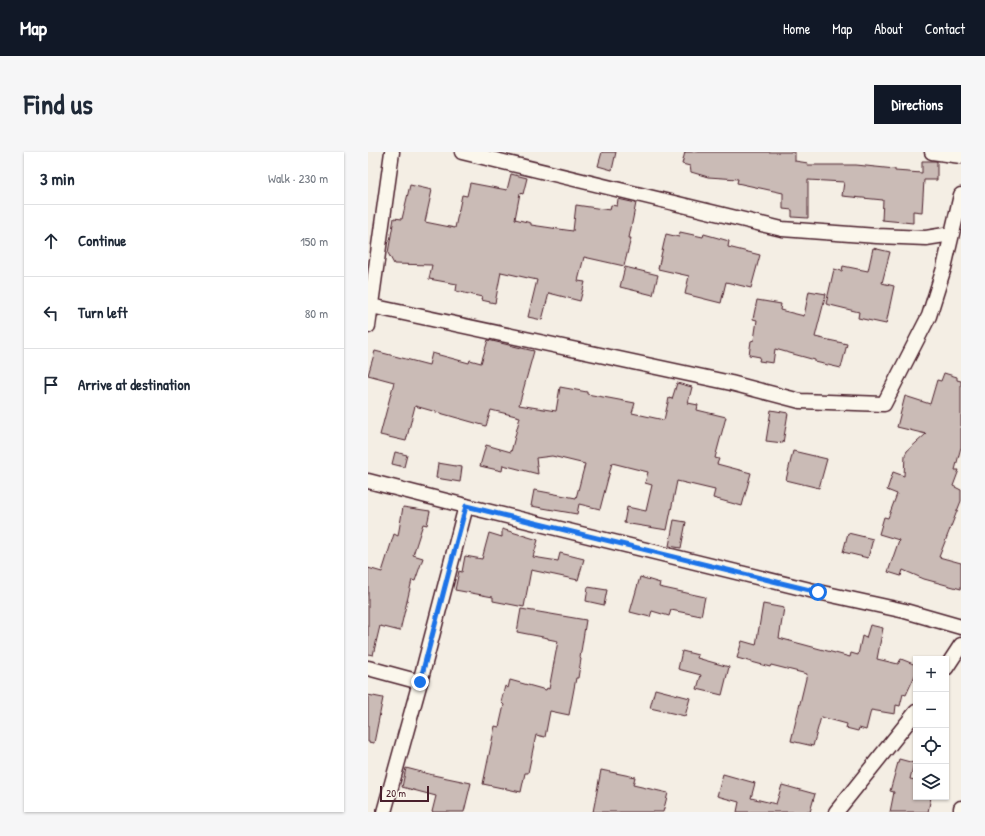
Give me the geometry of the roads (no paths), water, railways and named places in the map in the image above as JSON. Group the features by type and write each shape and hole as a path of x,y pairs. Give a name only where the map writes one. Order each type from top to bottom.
{"street":[{"path":"368,326 392,152"},
{"path":"462,152 782,229 926,238 951,234"},
{"path":"932,152 961,156"},
{"path":"371,306 724,381 800,401 884,404 929,316 944,268 961,195"},
{"path":"368,481 818,592 905,611 961,627"},
{"path":"384,812 466,506"},
{"path":"949,663 961,645"},
{"path":"368,668 420,682"},
{"path":"836,812 913,716"}]}
